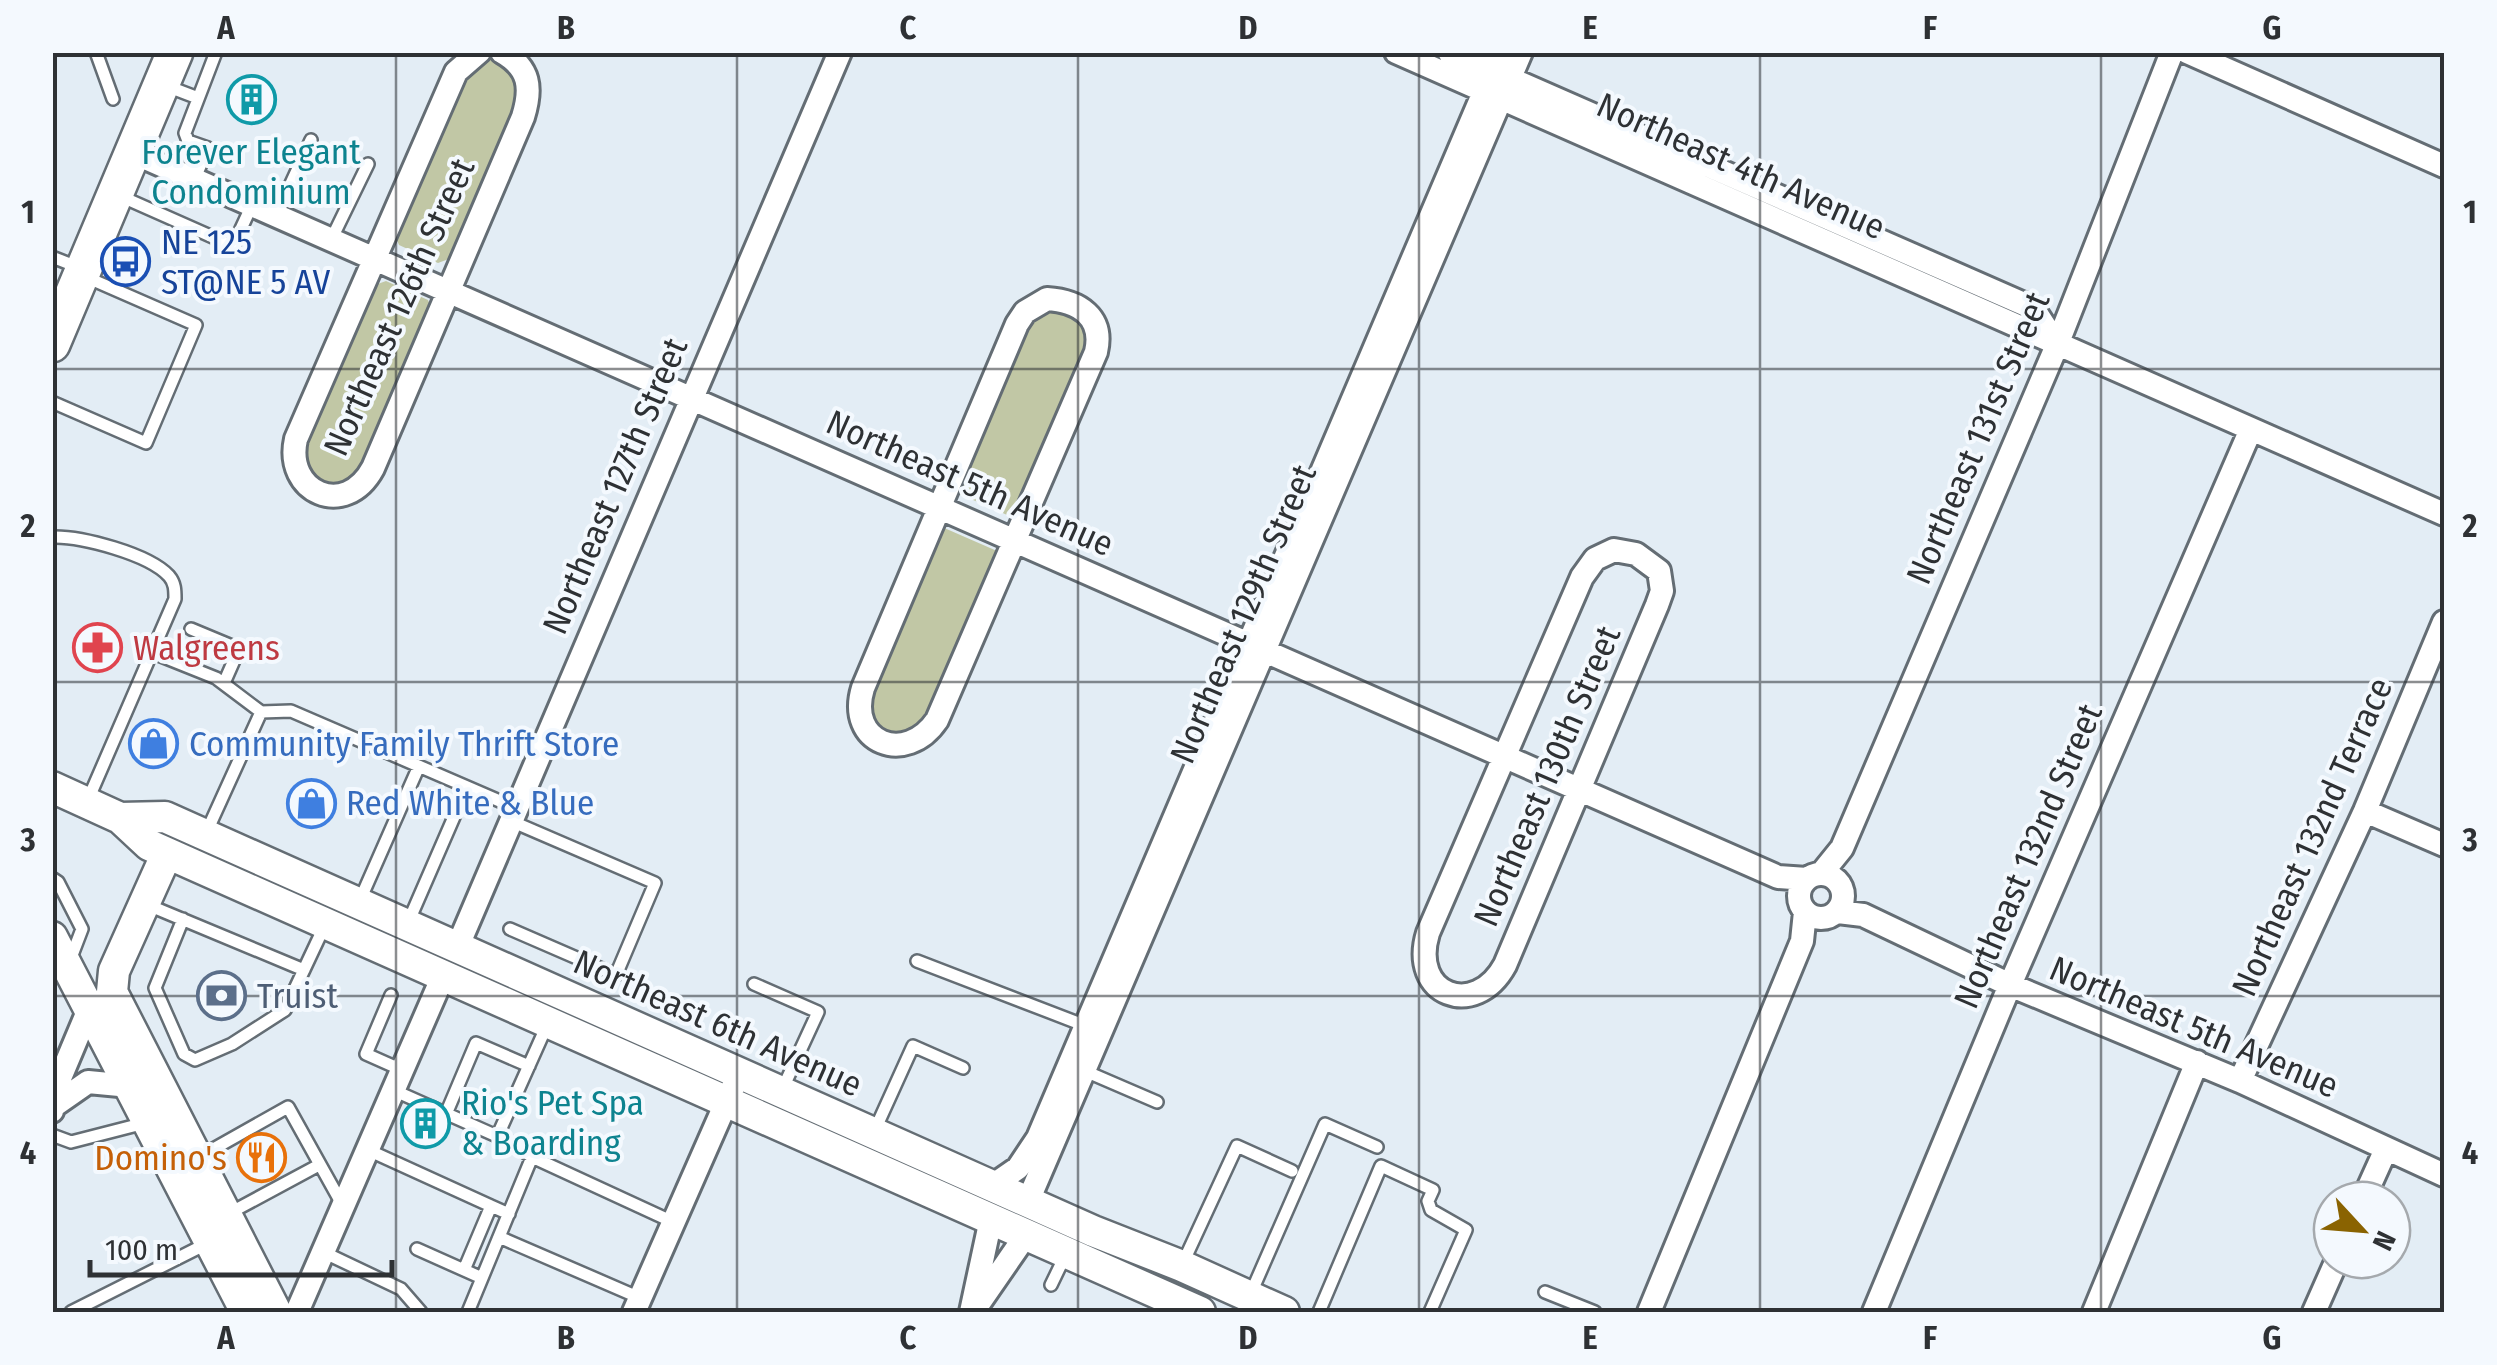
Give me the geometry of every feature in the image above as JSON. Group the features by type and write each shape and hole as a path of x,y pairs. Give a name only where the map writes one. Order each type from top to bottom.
{"main road":[{"path":"52,344 73,267 116,195 169,68"},
{"name":"Northeast 6th Avenue","path":"52,787 120,818 150,845 326,923 450,962 465,971 510,973 782,1090 1093,1232 1182,1266 1284,1312"},
{"name":"Northeast 6th Avenue","path":"120,818 165,817 359,904 406,926 450,962 548,1023 1200,1312"},
{"path":"167,853 114,971 111,986 122,1015 276,1312"},
{"path":"52,937 246,1312"},
{"path":"940,1197 1002,1204 1028,1202"},
{"path":"991,1219 1026,1218 1093,1232"}],"street":[{"name":"Northeast 126th Street","path":"478,52 456,72 296,439 292,454 295,466 310,487 321,494 346,495 366,481 528,102 530,88 522,67 502,52"},
{"name":"Northeast 127th Street","path":"296,1312 840,52"},
{"name":"Northeast 4th Avenue","path":"1396,52 1498,79"},
{"name":"Northeast 4th Avenue","path":"1449,52 1498,79 2034,308 2057,345"},
{"name":"Northeast 129th Street","path":"992,1186 1018,1168 1029,1154 1093,1029 1498,79 1522,52"},
{"name":"Northeast 131st Street","path":"1649,1312 1802,941 2057,345 2172,52"},
{"path":"2187,52 2444,166"},
{"name":"Northeast 5th Avenue","path":"134,154 1582,789 2010,985 2240,1080 2444,1175"},
{"path":"1047,299 1060,300 1090,317 1098,327 1099,339 1015,540 928,732 906,746 892,745 879,740 862,725 858,702 940,508 1024,312 1047,299"},
{"path":"2057,345 2444,514"},
{"name":"Northeast 132nd Street","path":"1874,1312 2010,985 2251,430"},
{"name":"Northeast 130th Street","path":"1614,550 1636,554 1659,571 1662,590 1582,789 1499,976 1475,995 1446,992 1426,972 1423,950 1506,757 1587,567 1614,550"},
{"name":"Northeast 132nd Terrace","path":"2240,1080 2365,811 2444,622"},
{"path":"2365,811 2444,845"},
{"path":"54,1108 57,1074 90,1009"},
{"name":"Northeast 129th Street","path":"1028,1202 1085,1071 1093,1029"},
{"path":"2094,1312 2197,1062"},
{"path":"637,1306 739,1071"},
{"path":"54,1108 88,1082 130,1086"},
{"path":"2373,1180 2386,1149"},
{"path":"972,1312 991,1219"},
{"path":"972,1312 1026,1235"},
{"path":"2314,1312 2328,1280"}],"lane":[{"path":"96,52 114,99"},
{"path":"194,180 208,148 188,140 185,133 216,52"},
{"path":"169,68 198,98"},
{"path":"276,216 311,140"},
{"path":"331,240 368,164"},
{"path":"116,195 233,246 252,205"},
{"path":"52,402 146,442 196,326 73,267"},
{"path":"52,537 97,541 167,574 173,581 175,599 86,802"},
{"path":"192,628 239,649 224,683"},
{"path":"151,652 224,683 261,712 290,712 419,766 656,883 616,976 510,929"},
{"path":"206,835 261,712"},
{"path":"359,904 419,766"},
{"path":"406,926 467,787"},
{"path":"52,878 58,882 82,929 68,968"},
{"path":"144,903 304,970"},
{"path":"183,919 155,988 184,1054 195,1060 232,1044 285,1010 326,923"},
{"path":"917,962 1093,1029"},
{"path":"754,984 818,1012 782,1090"},
{"path":"392,995 366,1054 397,1080 446,1114 674,1222"},
{"path":"498,1137 548,1023"},
{"path":"446,1114 476,1043 528,1066"},
{"path":"874,1132 913,1046 963,1068"},
{"path":"1085,1071 1157,1102"},
{"path":"197,1158 288,1107 343,1206"},
{"path":"52,1135 71,1142 148,1122"},
{"path":"1249,1296 1325,1124 1377,1146"},
{"path":"1182,1266 1237,1146 1292,1171"},
{"path":"367,1150 509,1214"},
{"path":"468,1312 532,1158"},
{"path":"226,1215 319,1166"},
{"path":"1319,1312 1381,1166 1433,1190 1428,1201 1431,1210 1466,1230 1430,1312"},
{"path":"464,1270 491,1206"},
{"path":"499,1238 637,1306"},
{"path":"71,1312 210,1242"},
{"path":"416,1249 482,1278"},
{"path":"324,1252 401,1289 421,1312"},
{"path":"1051,1285 1066,1252"},
{"path":"1545,1292 1595,1312"}],"green space":[{"path":"487,59 516,72 518,108 454,257 438,263 399,245 396,238 456,85"},
{"path":"386,281 428,300 432,310 365,468 343,488 316,482 300,450 375,285"},
{"path":"1038,307 1079,315 1092,340 1014,518 955,492 1026,320"},
{"path":"942,527 997,551 998,559 939,702 912,735 885,734 871,721 868,688"}],"place":[{"name":"Forever Elegant Condominium","path":"251,100"},
{"name":"NE 125 ST@NE 5 AV","path":"126,262"},
{"name":"Walgreens","path":"98,648"},
{"name":"Community Family Thrift Store","path":"154,744"},
{"name":"Red White & Blue","path":"311,803"},
{"name":"Truist","path":"222,996"},
{"name":"Rio's Pet Spa & Boarding","path":"426,1123"},
{"name":"Domino's","path":"262,1158"}]}
